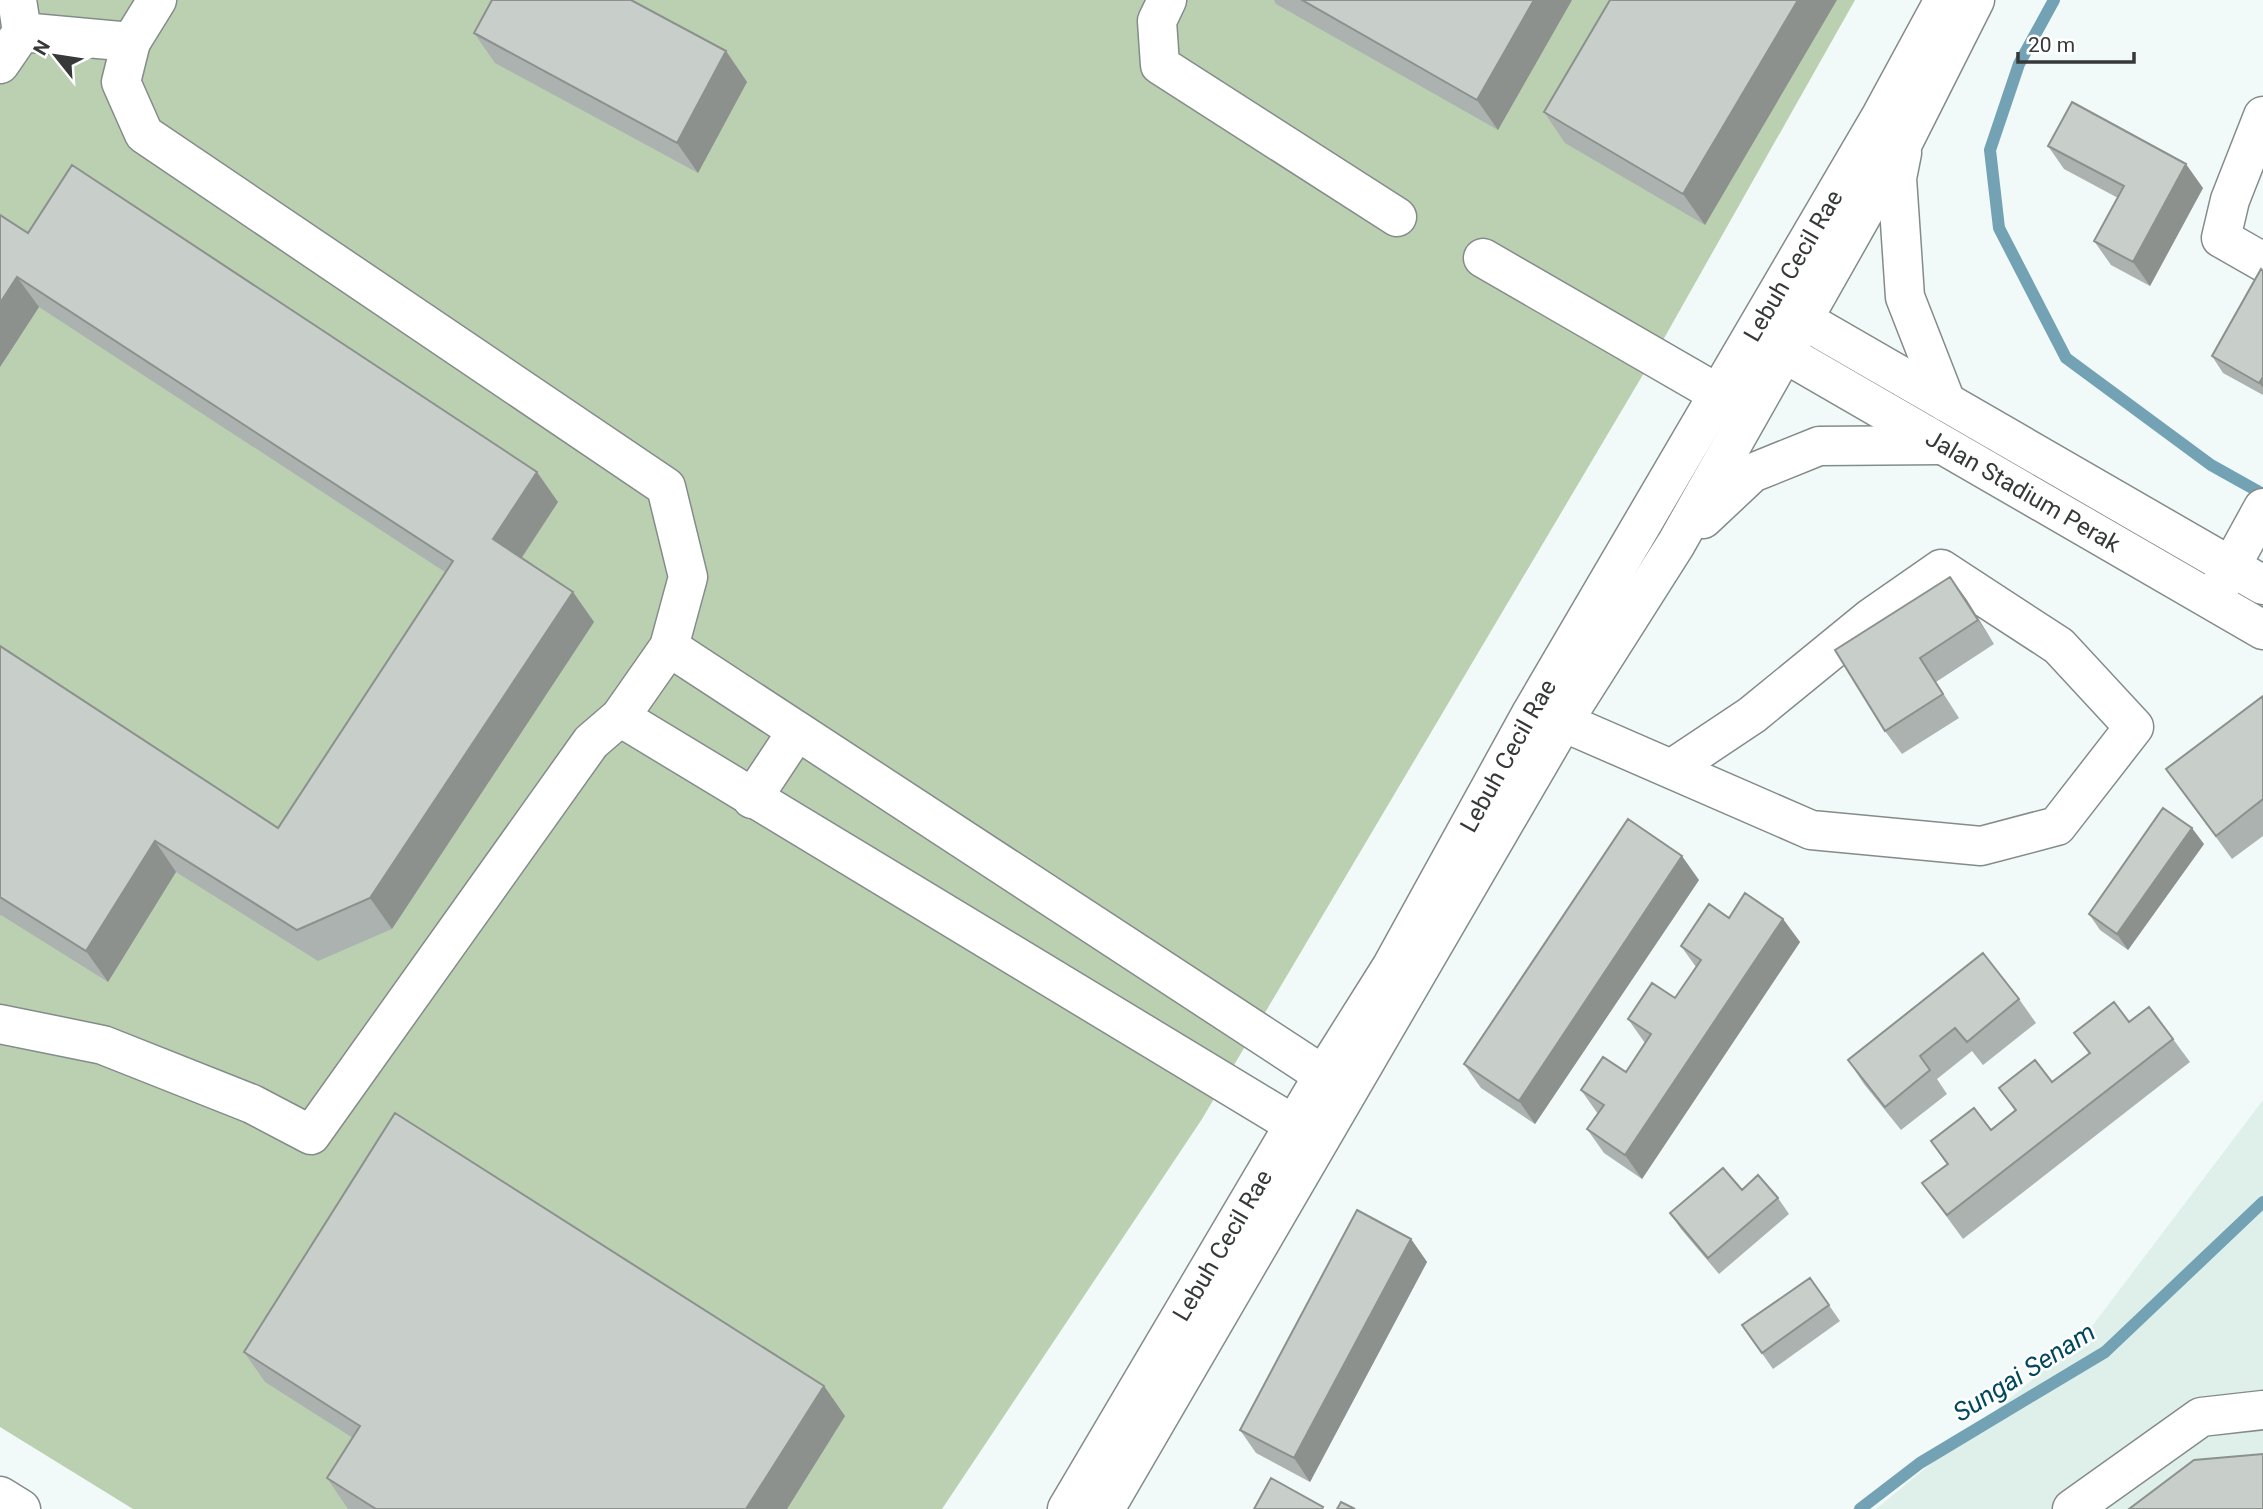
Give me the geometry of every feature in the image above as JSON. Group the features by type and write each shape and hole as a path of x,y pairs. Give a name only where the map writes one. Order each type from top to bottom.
{"street":[{"path":"0,1024 103,1045 252,1104 311,1135 591,742 620,717 669,647 688,577 666,487 144,134 121,82 131,41 156,0"},
{"path":"1167,0 1157,21 1160,65 1397,217"},
{"name":"Lebuh Cecil Rae","path":"1112,1496 1336,1082 1676,544 1792,335 1892,128 1944,0"},
{"name":"Lebuh Cecil Rae","path":"1336,1082 1392,966 1532,712 1654,508 1693,474 1727,398 1892,128 1975,0"},
{"path":"0,64 20,16 131,41"},
{"path":"2263,116 2230,200 2221,238 2263,262"},
{"path":"1892,128 1905,297 1946,402"},
{"path":"1483,258 1727,398 1759,359 1792,335"},
{"name":"Jalan Stadium Perak","path":"1792,335 1946,402 2234,561 2263,585"},
{"name":"Jalan Stadium Perak","path":"1792,335 1943,445 2263,630"},
{"path":"1676,544 1752,473 1819,446 1943,445"},
{"path":"2212,601 2263,508"},
{"path":"1563,723 1811,830 1981,846 2057,826 2134,726 2059,646 1941,569 1872,617 1752,715 1671,769"},
{"path":"669,647 1336,1082"},
{"path":"620,717 1307,1132"},
{"path":"752,799 797,731"},
{"name":"Lebuh Cecil Rae","path":"1067,1509 1307,1132"},
{"path":"2073,1509 2201,1418 2263,1410"},
{"path":"0,1496 21,1509"}],"shaded area":[{"path":"2263,1100 2263,1509 1876,1509 2083,1338"}],"green space":[{"path":"0,0 1855,0 1654,356 1202,1119 942,1509 133,1509 0,1427"}],"building":[{"path":"492,0 631,0 726,51 677,143 474,33"},
{"path":"1302,0 1534,0 1477,100"},
{"path":"1610,0 1798,0 1683,194 1544,112"},
{"path":"2072,102 2186,164 2133,262 2094,241 2124,186 2048,146"},
{"path":"72,165 537,472 493,539 573,592 370,898 297,930 155,841 86,951 0,897 0,646 278,828 453,561 17,277 0,303 0,215 28,233"},
{"path":"2261,269 2263,377 2259,383 2212,356"},
{"path":"1950,577 1978,620 1920,658 1943,694 1885,731 1835,650"},
{"path":"2263,696 2263,799 2216,836 2166,769"},
{"path":"2163,808 2192,828 2117,934 2089,914"},
{"path":"1628,819 1682,856 1519,1101 1464,1064"},
{"path":"1745,893 1783,919 1625,1155 1587,1129 1604,1105 1581,1090 1603,1057 1626,1072 1651,1034 1628,1019 1652,983 1675,998 1701,960 1681,946 1709,904 1729,918"},
{"path":"1983,953 2019,999 1967,1042 1955,1028 1920,1056 1930,1070 1885,1107 1848,1060"},
{"path":"2114,1002 2129,1022 2149,1007 2173,1039 1947,1215 1922,1183 1948,1164 1931,1141 1974,1108 1991,1130 2016,1110 1999,1088 2035,1060 2052,1082 2090,1053 2074,1033"},
{"path":"395,1113 824,1386 746,1509 376,1509 327,1478 360,1426 244,1352"},
{"path":"1723,1168 1742,1190 1758,1175 1778,1198 1708,1258 1670,1213"},
{"path":"1357,1210 1411,1239 1294,1458 1240,1430"},
{"path":"1810,1278 1829,1305 1762,1353 1742,1325"},
{"path":"2263,1454 2263,1509 2129,1509 2194,1460"},
{"path":"1271,1478 1323,1507 1322,1509 1254,1509"},
{"path":"1341,1502 1355,1509 1337,1509"}],"waterway":[{"path":"2054,0 2019,64 1990,150 1999,228 2066,358 2211,465 2263,494"},
{"name":"Sungai Senam","path":"1860,1509 1920,1463 2105,1352 2263,1202"}]}
